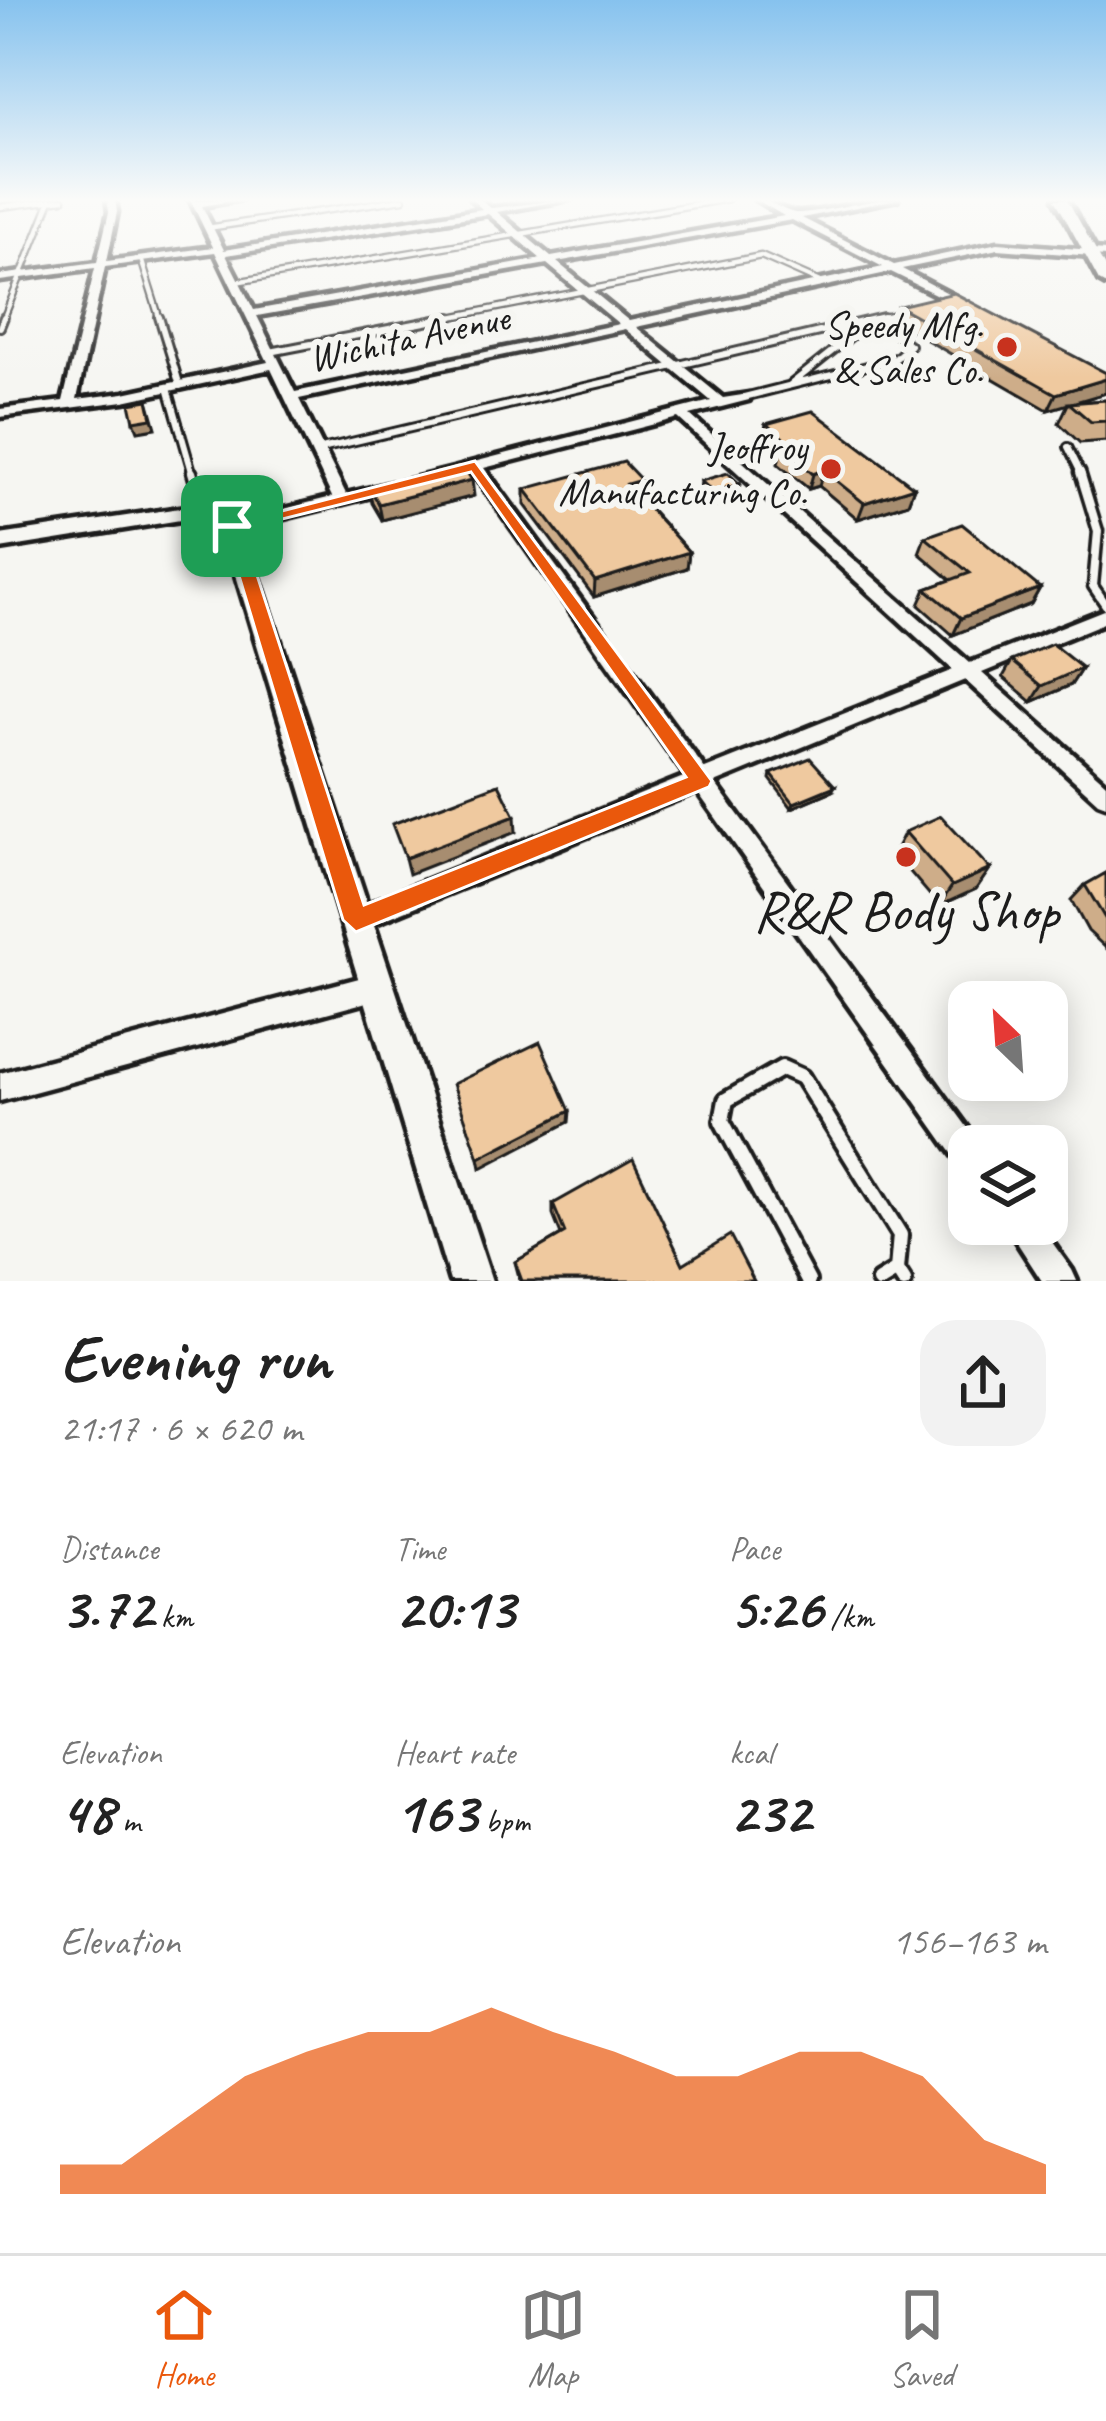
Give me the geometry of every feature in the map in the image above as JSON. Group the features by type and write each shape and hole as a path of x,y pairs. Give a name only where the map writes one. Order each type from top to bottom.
{"street":[{"path":"69,404 103,259"},
{"path":"0,278 165,259"},
{"path":"223,259 341,500"},
{"path":"546,259 721,403"},
{"path":"251,314 561,259"},
{"path":"875,259 975,310"},
{"name":"Wichita Avenue","path":"291,397 937,259"},
{"name":"Wichita Avenue","path":"0,413 174,387 273,358"},
{"path":"744,397 464,469 701,781 949,1125"},
{"path":"680,413 1106,796"},
{"path":"0,542 218,519 341,500 408,483"},
{"path":"218,519 378,986 471,1281"},
{"path":"356,920 1106,615"},
{"path":"0,1087 378,986"},
{"path":"1032,1245 1051,1277"}],"lane":[{"path":"0,326 28,259"},
{"path":"235,282 372,259"},
{"path":"273,358 747,259"},
{"path":"779,259 822,284"},
{"path":"142,262 202,491 218,519"},
{"path":"932,305 954,300"},
{"path":"317,450 909,310"},
{"path":"744,397 895,359 910,345 881,328 859,330 832,345 803,380 790,385"},
{"path":"1069,447 1094,511 1102,546 1093,586 1106,605"},
{"path":"808,1281 722,1120 726,1100 782,1068 802,1077 900,1235 900,1275 879,1281"}],"building":[{"path":"954,293 1106,373 1106,379 1056,394 899,306"},
{"path":"148,400 152,418 134,421 130,403"},
{"path":"1106,400 1106,421 1091,422 1069,403"},
{"path":"813,411 914,487 864,503 823,470 813,474 782,448 792,445 766,424"},
{"path":"624,462 641,480 627,484 689,552 595,581 525,489"},
{"path":"461,464 472,480 379,504 369,487"},
{"path":"728,473 740,484 713,492 701,481"},
{"path":"962,524 1040,588 961,618 926,589 970,573 925,537"},
{"path":"1052,644 1082,668 1042,686 1012,661"},
{"path":"810,758 835,786 794,803 771,774"},
{"path":"499,784 515,816 405,858 392,824"},
{"path":"941,816 990,869 952,886 905,832"},
{"path":"1106,873 1106,920 1085,885"},
{"path":"540,1042 570,1111 479,1158 453,1084"},
{"path":"633,1159 683,1264 730,1235 754,1281 522,1281 515,1262 565,1233 553,1204"}],"place":[{"name":"Speedy Mfg. & Sales Co.","path":"1007,347"},
{"name":"Jeoffroy Manufacturing Co.","path":"831,469"},
{"name":"R&R Body Shop","path":"906,857"}],"route":[{"path":"475,466 701,781 356,920 232,526 475,466"}]}
